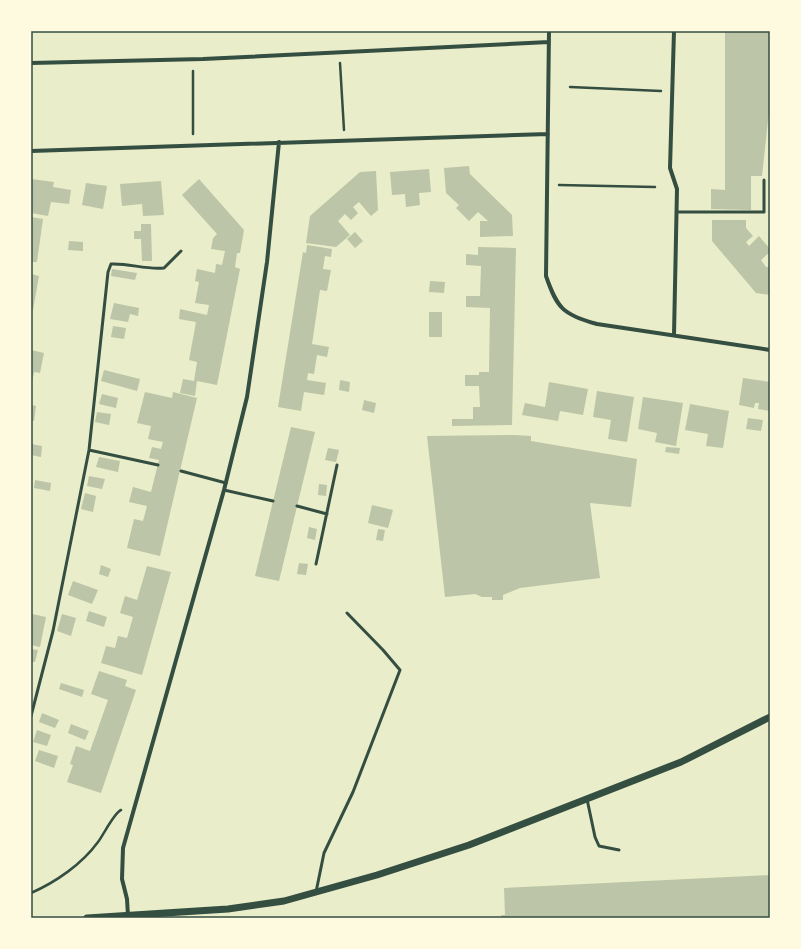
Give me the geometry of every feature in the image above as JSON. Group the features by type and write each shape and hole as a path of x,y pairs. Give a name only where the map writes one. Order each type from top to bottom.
{"street":[{"path":"549,31 546,276 559,306 577,319 597,324 770,350"},
{"path":"674,31 670,168 677,189 674,335"},
{"path":"31,63 193,60 340,54 549,42"},
{"path":"31,151 548,134"},
{"path":"128,916 122,879 122,848 226,483 247,397 260,315 271,230 279,142"},
{"path":"87,918 228,909 284,901 377,875 462,847 681,762 770,717"}],"lane":[{"path":"677,212 764,212 764,180"},
{"path":"31,716 53,631 89,450 108,272 111,264 123,263 147,268 164,268 181,251"},
{"path":"89,450 158,464"},
{"path":"316,564 338,465"},
{"path":"181,471 226,483"},
{"path":"224,490 273,501"},
{"path":"297,506 328,514"},
{"path":"316,892 324,853 353,792 400,670 347,613"},
{"path":"587,799 595,837 599,846 619,850"}],"path":[{"path":"340,54 344,140"},
{"path":"193,60 193,145"},
{"path":"570,88 672,91"},
{"path":"558,185 655,187"},
{"path":"31,893 42,888 80,862 97,844 120,810 134,807"}],"building":[{"path":"725,31 770,31 770,102 762,176 751,176 751,210 711,209 711,189 725,190"},
{"path":"469,166 470,174 512,215 513,236 480,237 480,221 488,221 478,212 469,221 456,208 459,205 446,193 444,168"},
{"path":"429,169 431,192 419,193 420,205 406,207 405,194 392,195 390,172"},
{"path":"376,171 378,210 371,216 359,202 353,207 358,213 351,220 345,214 338,221 350,235 336,247 306,243 310,216 360,172"},
{"path":"31,179 54,182 53,187 71,190 69,204 51,202 48,216 31,213"},
{"path":"199,179 244,230 240,253 237,253 235,267 240,269 217,385 197,381 195,396 180,393 183,379 194,381 197,362 189,360 196,322 179,319 180,309 207,315 209,305 195,303 199,282 195,281 197,269 215,273 216,264 222,265 225,251 211,249 213,238 217,234 182,195"},
{"path":"161,181 164,215 143,216 142,204 122,206 120,184"},
{"path":"86,183 107,186 103,209 82,205"},
{"path":"31,217 43,219 37,262 31,262"},
{"path":"712,220 746,220 746,228 753,236 746,242 749,246 759,236 770,249 770,252 761,260 766,267 770,267 770,295 756,293 712,241"},
{"path":"141,224 151,224 152,261 142,261 141,239 134,239 134,231 141,231"},
{"path":"355,232 363,241 355,248 347,239"},
{"path":"69,241 83,242 83,251 68,250"},
{"path":"307,245 332,249 331,257 325,256 323,269 331,270 327,291 320,290 312,344 329,347 327,357 317,355 314,374 308,373 307,380 326,383 324,395 304,392 301,411 278,407 303,252 306,253"},
{"path":"478,247 516,248 512,425 452,426 452,419 473,419 473,407 480,407 479,386 465,386 465,375 479,375 479,372 489,372 490,308 466,307 466,296 480,296 481,266 466,265 466,254 478,255"},
{"path":"112,269 137,273 135,280 111,276"},
{"path":"31,274 39,276 33,310 31,310"},
{"path":"430,281 445,282 444,293 429,292"},
{"path":"114,303 139,308 138,316 130,314 128,322 110,319"},
{"path":"429,312 442,312 442,337 429,337"},
{"path":"113,326 126,328 124,339 111,337"},
{"path":"31,350 44,353 40,373 34,372 32,382"},
{"path":"104,370 140,379 137,391 101,381"},
{"path":"743,378 770,382 770,411 758,409 759,403 755,403 754,408 739,405"},
{"path":"340,380 350,382 349,392 339,390"},
{"path":"549,382 588,389 583,415 560,411 558,421 522,415 525,403 545,407"},
{"path":"597,391 634,397 627,442 608,439 611,420 593,417"},
{"path":"145,392 172,398 173,392 197,398 160,556 127,548 134,519 143,521 147,506 129,502 133,487 151,492 159,460 149,458 152,447 161,449 163,442 148,439 151,426 137,423"},
{"path":"102,394 118,398 116,408 99,404"},
{"path":"643,397 683,403 676,446 655,442 657,433 638,429"},
{"path":"364,400 376,403 374,413 362,410"},
{"path":"690,404 729,411 723,448 706,446 708,434 685,430"},
{"path":"31,405 36,406 34,421 31,420"},
{"path":"97,412 111,414 109,425 95,422"},
{"path":"748,418 763,420 761,431 746,429"},
{"path":"291,427 315,432 279,581 255,576"},
{"path":"427,436 531,436 531,441 637,459 631,507 590,503 600,578 520,588 503,595 503,600 492,600 492,597 482,597 475,594 445,597"},
{"path":"31,444 42,446 41,457 31,455"},
{"path":"666,447 680,448 679,454 665,452"},
{"path":"328,448 339,450 336,462 325,460"},
{"path":"99,457 120,461 118,472 96,467"},
{"path":"89,476 105,479 102,489 87,486"},
{"path":"35,480 51,483 50,491 34,488"},
{"path":"319,484 327,485 326,496 318,495"},
{"path":"85,493 96,496 93,512 81,509"},
{"path":"372,505 393,510 388,528 368,523"},
{"path":"309,527 317,529 315,540 307,538"},
{"path":"378,529 385,530 383,541 376,540"},
{"path":"299,563 308,564 306,575 297,574"},
{"path":"101,565 111,569 108,577 99,574"},
{"path":"147,566 171,572 142,675 101,663 106,646 115,648 118,636 127,638 133,617 120,613 125,596 137,600"},
{"path":"73,581 98,590 92,604 68,595"},
{"path":"89,611 107,617 104,627 86,621"},
{"path":"32,614 46,617 40,647 31,645"},
{"path":"62,614 76,618 71,636 57,631"},
{"path":"31,649 38,650 35,662 31,662"},
{"path":"99,671 127,680 125,686 136,690 101,793 67,782 73,765 70,764 76,746 90,751 108,700 91,694"},
{"path":"61,683 84,690 82,697 59,689"},
{"path":"42,713 59,720 55,728 39,722"},
{"path":"71,724 89,731 85,740 68,733"},
{"path":"37,730 51,735 47,746 33,742"},
{"path":"39,750 58,756 54,768 35,761"},
{"path":"770,875 770,918 502,918 501,915 505,915 504,888"}]}
